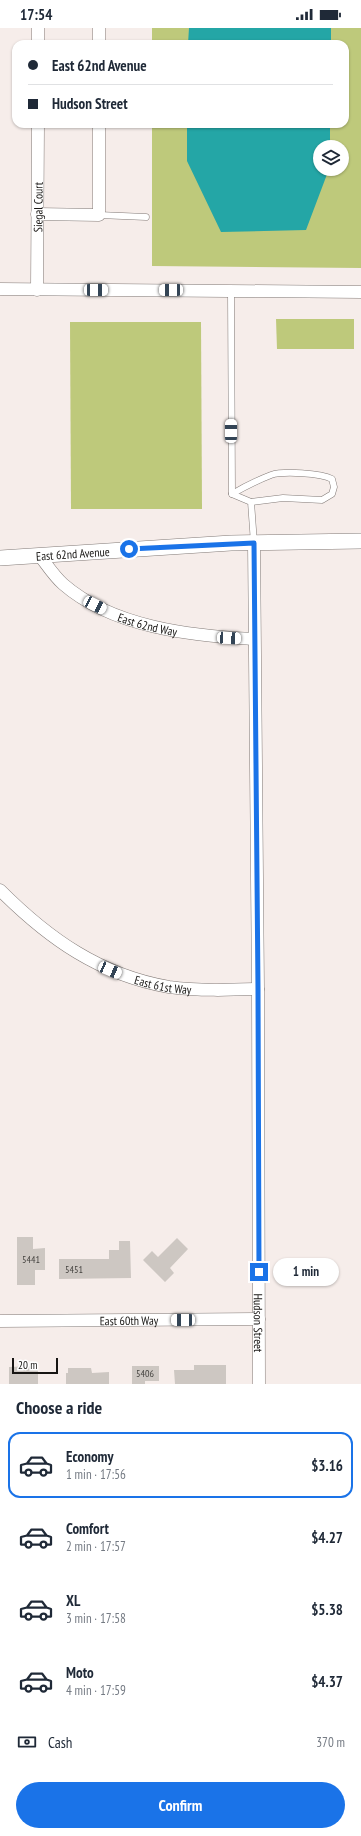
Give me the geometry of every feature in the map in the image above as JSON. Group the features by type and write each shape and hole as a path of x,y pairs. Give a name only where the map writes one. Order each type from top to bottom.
{"street":[{"path":"38,28 38,40"},
{"path":"99,28 99,40"},
{"name":"Siegal Court","path":"37,290 38,128"},
{"path":"37,214 99,215 100,128"},
{"path":"0,289 361,292"},
{"name":"East 62nd Avenue","path":"0,558 100,550 254,543 361,541"},
{"name":"Hudson Street","path":"254,543 258,989 259,1384"},
{"name":"East 62nd Way","path":"40,556 63,584 104,609 143,624 168,630 217,637 254,639"},
{"name":"East 61st Way","path":"0,890 19,909 53,938 83,957 119,974 137,980 182,988 220,990 258,989"},
{"name":"East 60th Way","path":"0,1320 259,1319"}],"lane":[{"path":"99,215 146,217"},
{"path":"230,291 232,494"},
{"path":"272,474 314,474 326,476 332,479 334,487 332,494 322,500 283,498 251,502 232,494 272,474"},
{"path":"251,502 254,543"}],"green space":[{"path":"152,28 361,28 361,268 152,266 152,128 349,128 349,40 152,40"},
{"path":"276,319 354,319 354,349 277,349"},
{"path":"70,322 201,322 202,509 71,509"}],"water":[{"path":"189,28 331,28 331,40 188,40"},
{"path":"187,128 330,128 330,140 313,140 313,176 326,176 306,230 221,232 187,161"}],"building":[{"path":"17,1237 33,1237 33,1249 45,1248 45,1270 35,1270 35,1285 17,1285"},
{"path":"177,1238 188,1249 170,1268 174,1273 165,1282 143,1260 152,1251 158,1257"},
{"path":"119,1241 130,1241 131,1278 59,1279 59,1259 109,1259 109,1250 119,1250"},
{"path":"194,1365 226,1365 226,1384 175,1384 174,1370 194,1370"},
{"path":"38,1366 38,1384 9,1384 9,1367"},
{"path":"132,1366 159,1366 159,1381 145,1381 145,1384 132,1384"},
{"path":"68,1368 91,1368 92,1373 109,1372 109,1384 66,1384 66,1373 68,1373"}],"route":[{"path":"129,549 254,543 259,1272"}]}
